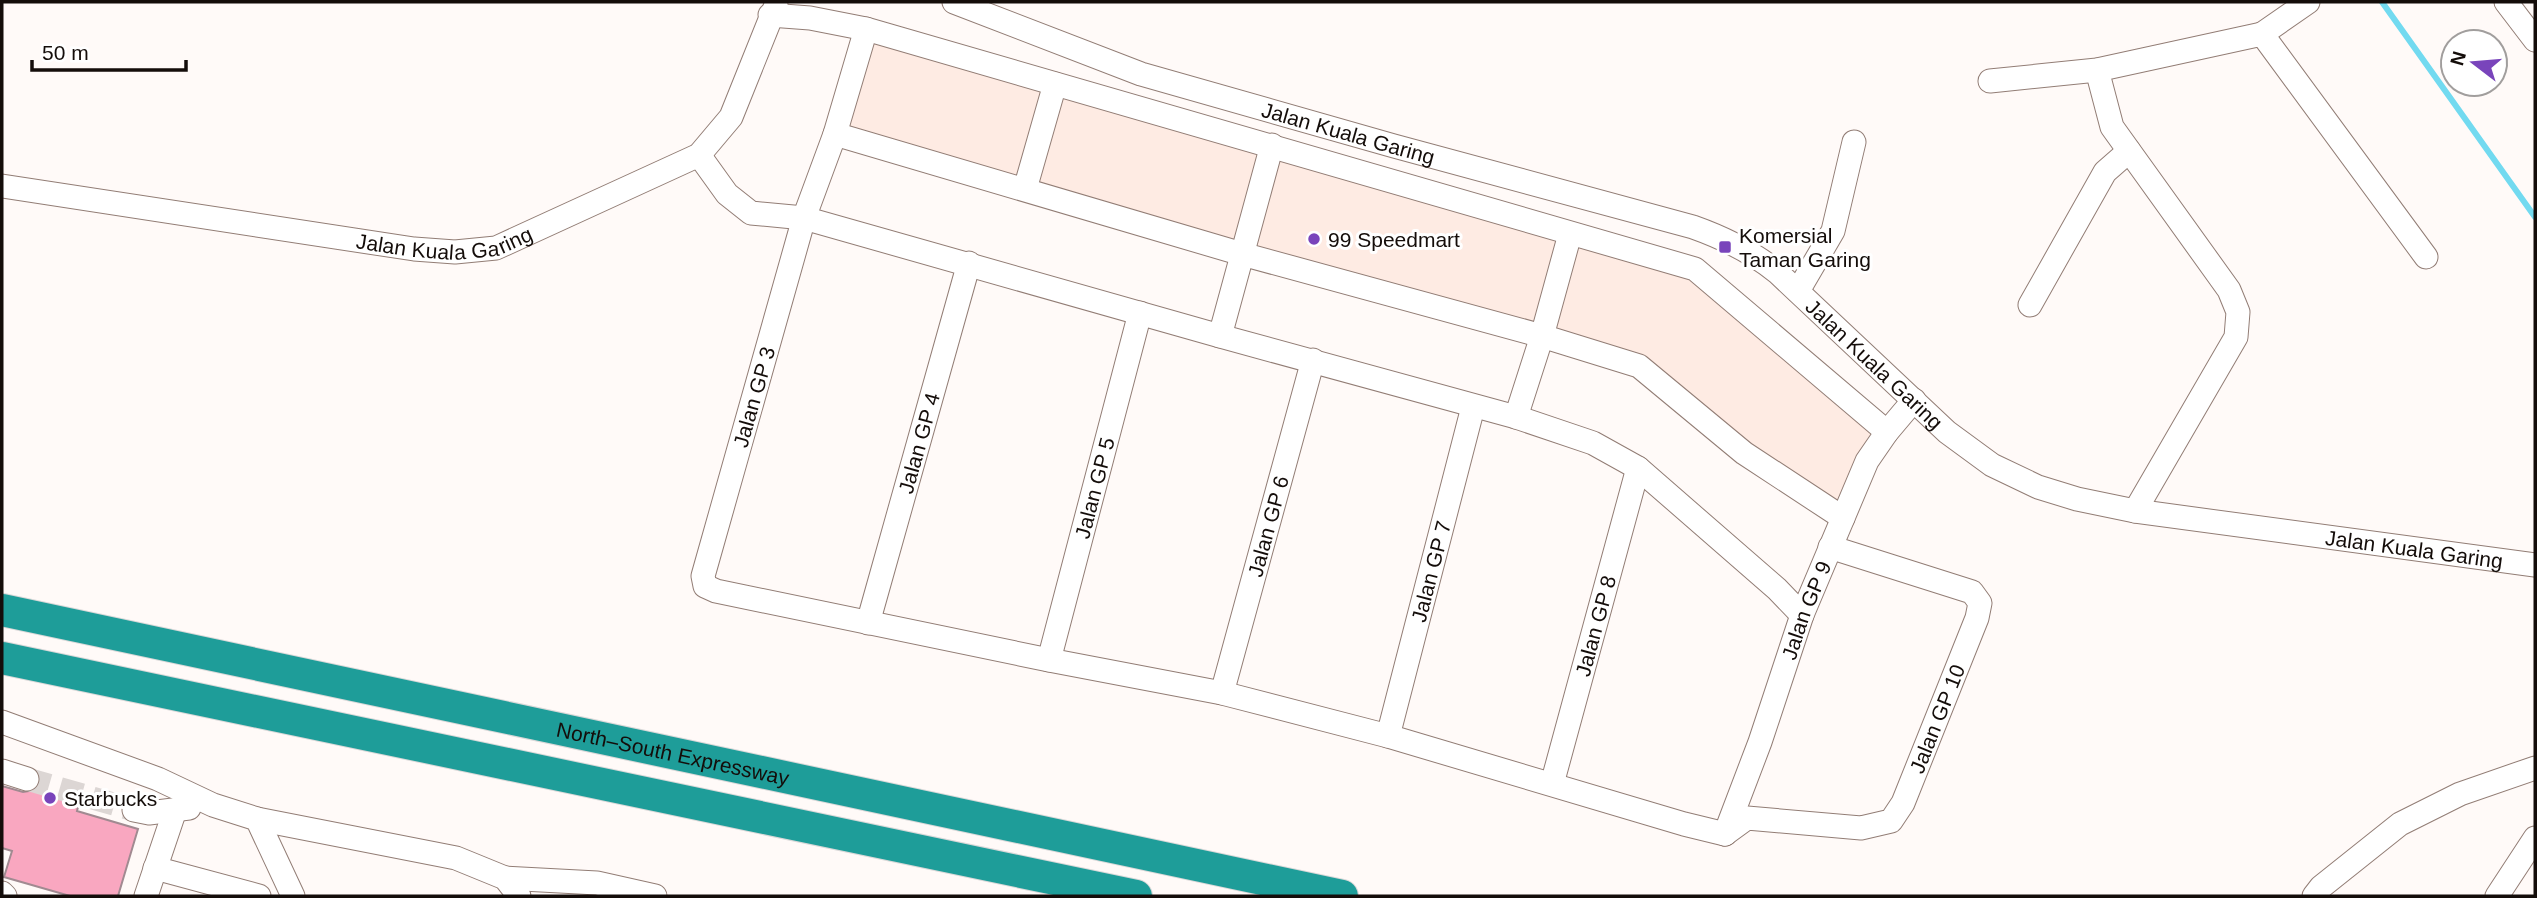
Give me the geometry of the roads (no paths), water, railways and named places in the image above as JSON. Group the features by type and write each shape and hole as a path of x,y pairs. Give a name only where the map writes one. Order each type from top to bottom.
{"highway":[{"name":"North–South Expressway","path":"2,610 1342,896"},
{"path":"2,658 1136,896"}],"street":[{"name":"Jalan Kuala Garing","path":"954,2 1141,74 1693,227 1725,239 1757,256 1798,291 1947,432 1992,465 2038,487 2077,499 2135,511 2535,565"},
{"path":"1990,81 2097,70 2262,34 2308,2"},
{"path":"2506,2 2535,40"},
{"name":"Jalan Kuala Garing","path":"2,186 414,249 455,252 496,248 699,155 731,117 774,9"},
{"path":"774,9 866,29 1695,269 1887,432"},
{"name":"Jalan GP 3","path":"866,29 835,134 804,218 703,576 705,586 716,591 867,623"},
{"path":"2262,34 2426,257"},
{"path":"2097,70 2112,127 2229,290 2238,312 2236,338 2135,511"},
{"path":"1025,189 1055,84"},
{"path":"835,134 1242,254 1542,336 1639,366 1744,453 1843,518"},
{"path":"1798,291 1833,231 1854,142"},
{"path":"1220,336 1272,145"},
{"path":"2030,305 2105,172 2129,151"},
{"path":"699,155 727,194 751,214 804,218 1516,417 1593,443 1638,468 1777,589 1802,615"},
{"path":"1516,417 1570,234"},
{"name":"Jalan GP 4","path":"867,623 969,263"},
{"name":"Jalan GP 5","path":"1049,660 1140,313"},
{"name":"Jalan GP 6","path":"1222,693 1313,360"},
{"name":"Jalan GP 9","path":"1726,834 1802,615 1867,461 1914,400"},
{"name":"Jalan GP 7","path":"1388,736 1473,407"},
{"name":"Jalan GP 8","path":"1552,784 1638,468"},
{"name":"Jalan GP 10","path":"1726,834 1747,818 1861,828 1891,821 1903,803 1977,618 1980,603 1972,593 1830,547"},
{"path":"867,623 1222,693 1388,736 1726,834"},
{"path":"2,722 158,779 212,805 257,819 456,858 512,887 597,884 655,896"},
{"path":"2314,896 2321,887 2400,824 2460,794 2535,768"},
{"path":"2,771 27,779"},
{"path":"134,810 149,813 212,805"},
{"path":"146,896 175,810"},
{"path":"257,819 293,896"},
{"path":"2497,896 2535,838"},
{"path":"155,869 259,896"}],"waterway":[{"path":"2382,2 2535,217"}],"tunnel":[{"path":"27,779 134,810"}],"place":[{"name":"99 Speedmart","path":"1314,239"},
{"name":"Komersial Taman Garing","path":"1725,247"},
{"name":"Starbucks","path":"50,798"}]}
